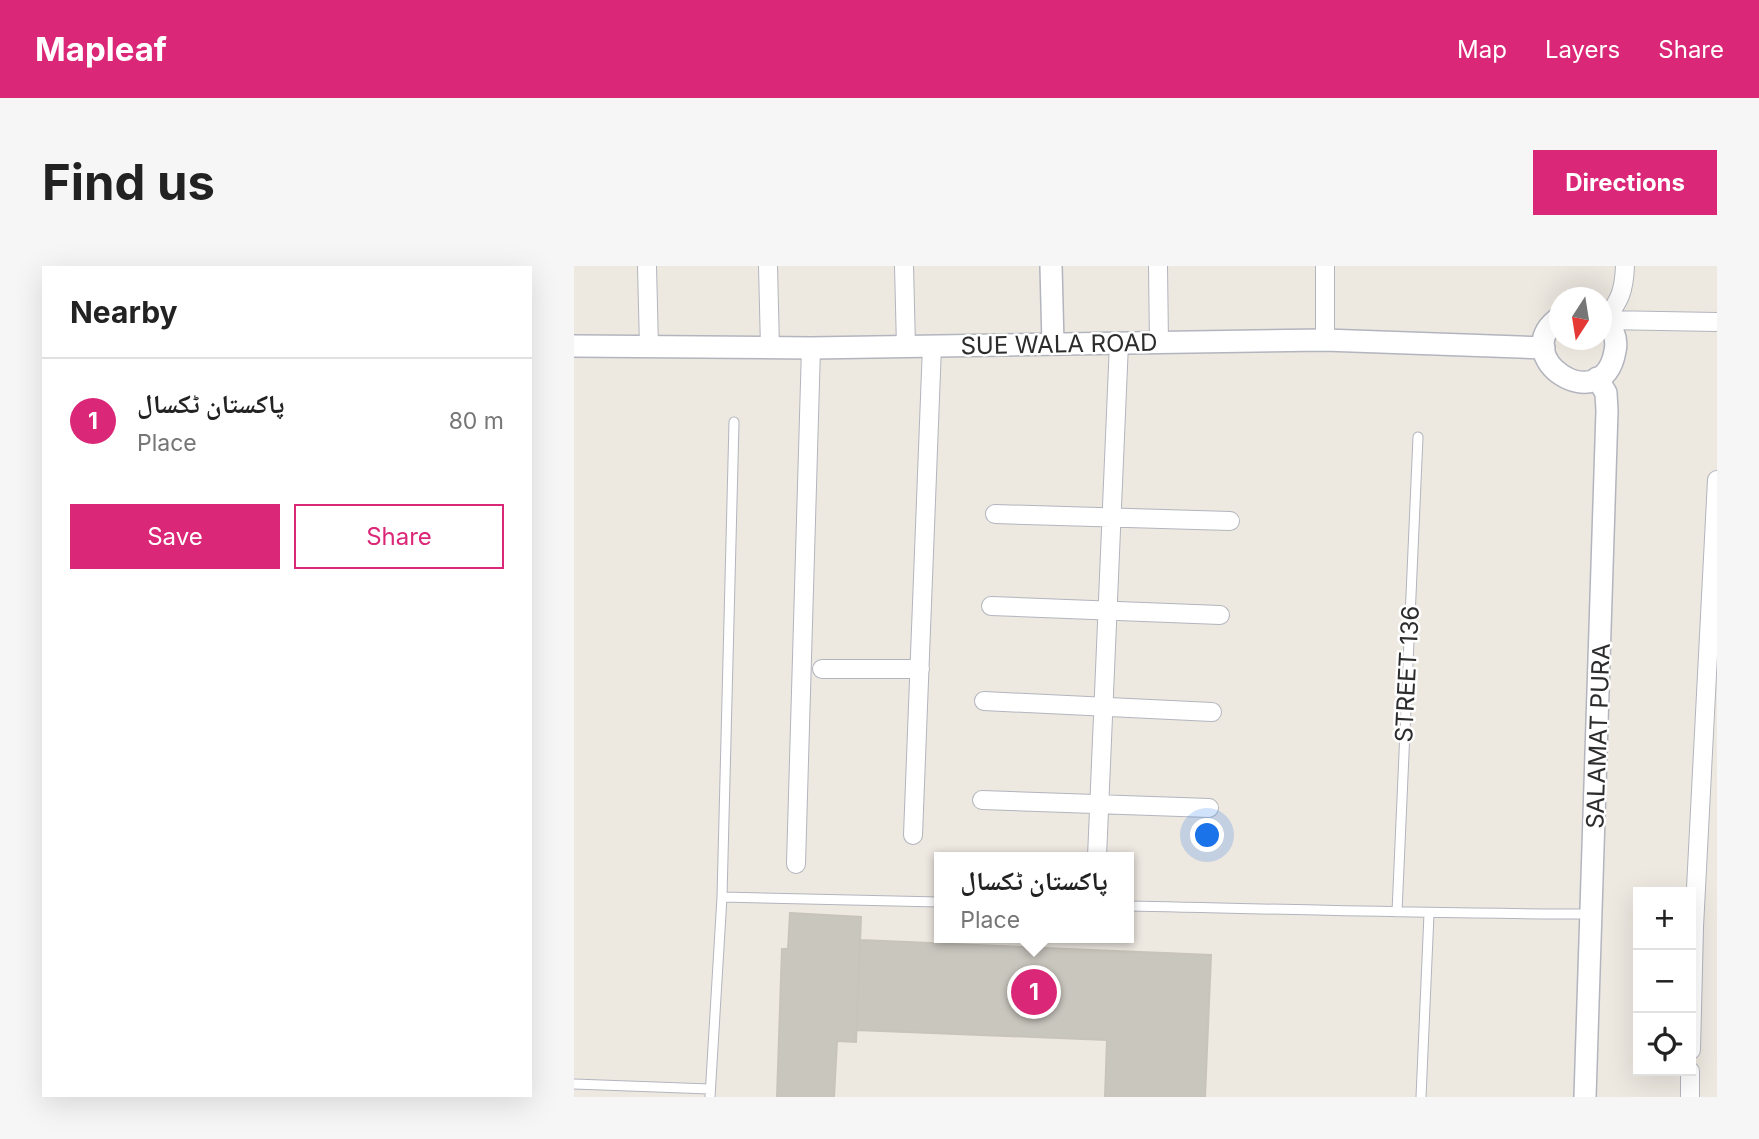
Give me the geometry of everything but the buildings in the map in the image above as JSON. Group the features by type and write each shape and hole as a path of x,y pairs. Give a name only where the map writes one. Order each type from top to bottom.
{"street":[{"path":"647,266 649,347"},
{"path":"768,266 770,348"},
{"path":"904,266 906,347"},
{"path":"1051,266 1053,344"},
{"path":"1158,266 1159,343"},
{"path":"1325,266 1325,340"},
{"path":"1612,308 1625,287 1625,266"},
{"path":"1612,319 1717,322"},
{"path":"1549,328 1544,348 1547,361 1555,372 1566,380 1580,383 1605,373 1614,360 1616,346 1612,331"},
{"name":"SUE WALA ROAD","path":"574,346 811,348 1325,340 1544,348"},
{"path":"1097,852 1119,343"},
{"path":"913,835 932,346"},
{"path":"796,864 811,348"},
{"name":"SALAMAT PURA","path":"1586,1097 1607,411 1606,393 1597,378"},
{"path":"1692,1013 1717,480"},
{"path":"995,514 1230,521"},
{"path":"991,606 1220,615"},
{"path":"822,669 920,669"},
{"path":"984,701 1212,712"},
{"path":"982,800 1209,808"},
{"path":"1689,1097 1690,1076"}],"lane":[{"path":"574,1084 710,1093 722,897 734,422"},
{"name":"STREET 136","path":"1397,912 1418,437"},
{"path":"722,897 934,902"},
{"path":"1134,906 1429,914 1593,914"},
{"path":"1421,1097 1429,914"}],"place":[{"name":"پاکستان ٹکسال","path":"1034,992"}]}
